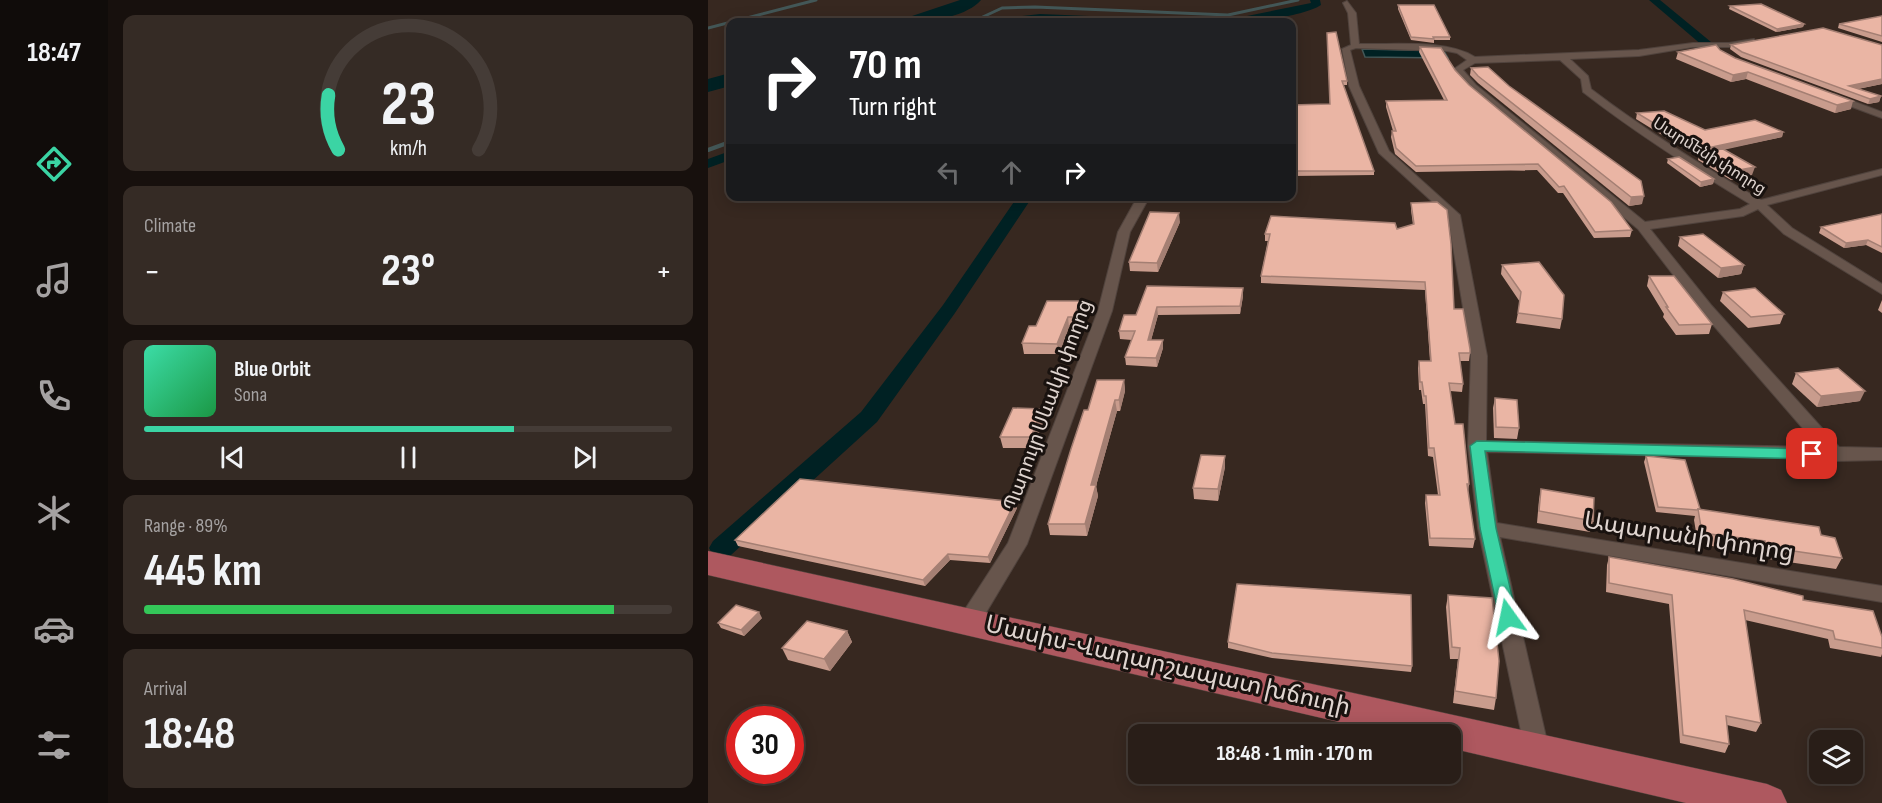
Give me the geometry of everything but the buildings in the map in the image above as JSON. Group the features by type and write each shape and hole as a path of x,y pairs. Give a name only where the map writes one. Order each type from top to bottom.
{"main road":[{"name":"Մասիս-Վաղարշապատ խճուղի","path":"708,563 970,620 1767,803"}],"street":[{"path":"1347,3 1352,13 1355,46"},
{"path":"1764,39 1716,46 1693,45 1639,53 1473,60 1458,69 1473,87 1642,226 1706,308 1836,455"},
{"path":"1473,60 1459,51 1448,49 1355,46 1346,49 1354,86 1384,153 1454,215 1479,356 1477,446 1488,528 1538,750"},
{"path":"1716,46 1730,57"},
{"name":"Սարմենի փողոց","path":"1563,58 1585,78 1586,90 1616,113 1684,160 1759,204 1788,231 1882,290"},
{"path":"1826,95 1882,116"},
{"path":"1642,226 1743,212 1759,204 1882,172"},
{"name":"Պարույր Սևակի փողոց","path":"970,620 1017,544 1105,311 1124,232 1141,201"},
{"path":"1477,446 1836,455 1882,454"},
{"name":"Ապարանի փողոց","path":"1488,528 1882,594"}],"water":[{"path":"1362,49 1444,51 1448,58 1365,57"}],"waterway":[{"path":"747,18 816,0"},
{"path":"925,18 955,9 973,0"},
{"path":"981,18 1002,8 1035,7 1228,15 1298,0"},
{"path":"1256,18 1316,5 1315,0"},
{"path":"1654,0 1707,44"},
{"path":"1031,18 1064,18"},
{"path":"708,28 726,23"},
{"path":"708,86 726,80"},
{"path":"708,150 726,143"},
{"path":"708,164 726,157"},
{"path":"722,548 869,417 949,309 1023,201"}],"route":[{"path":"1508,617 1488,528 1477,446 1812,454"}]}
